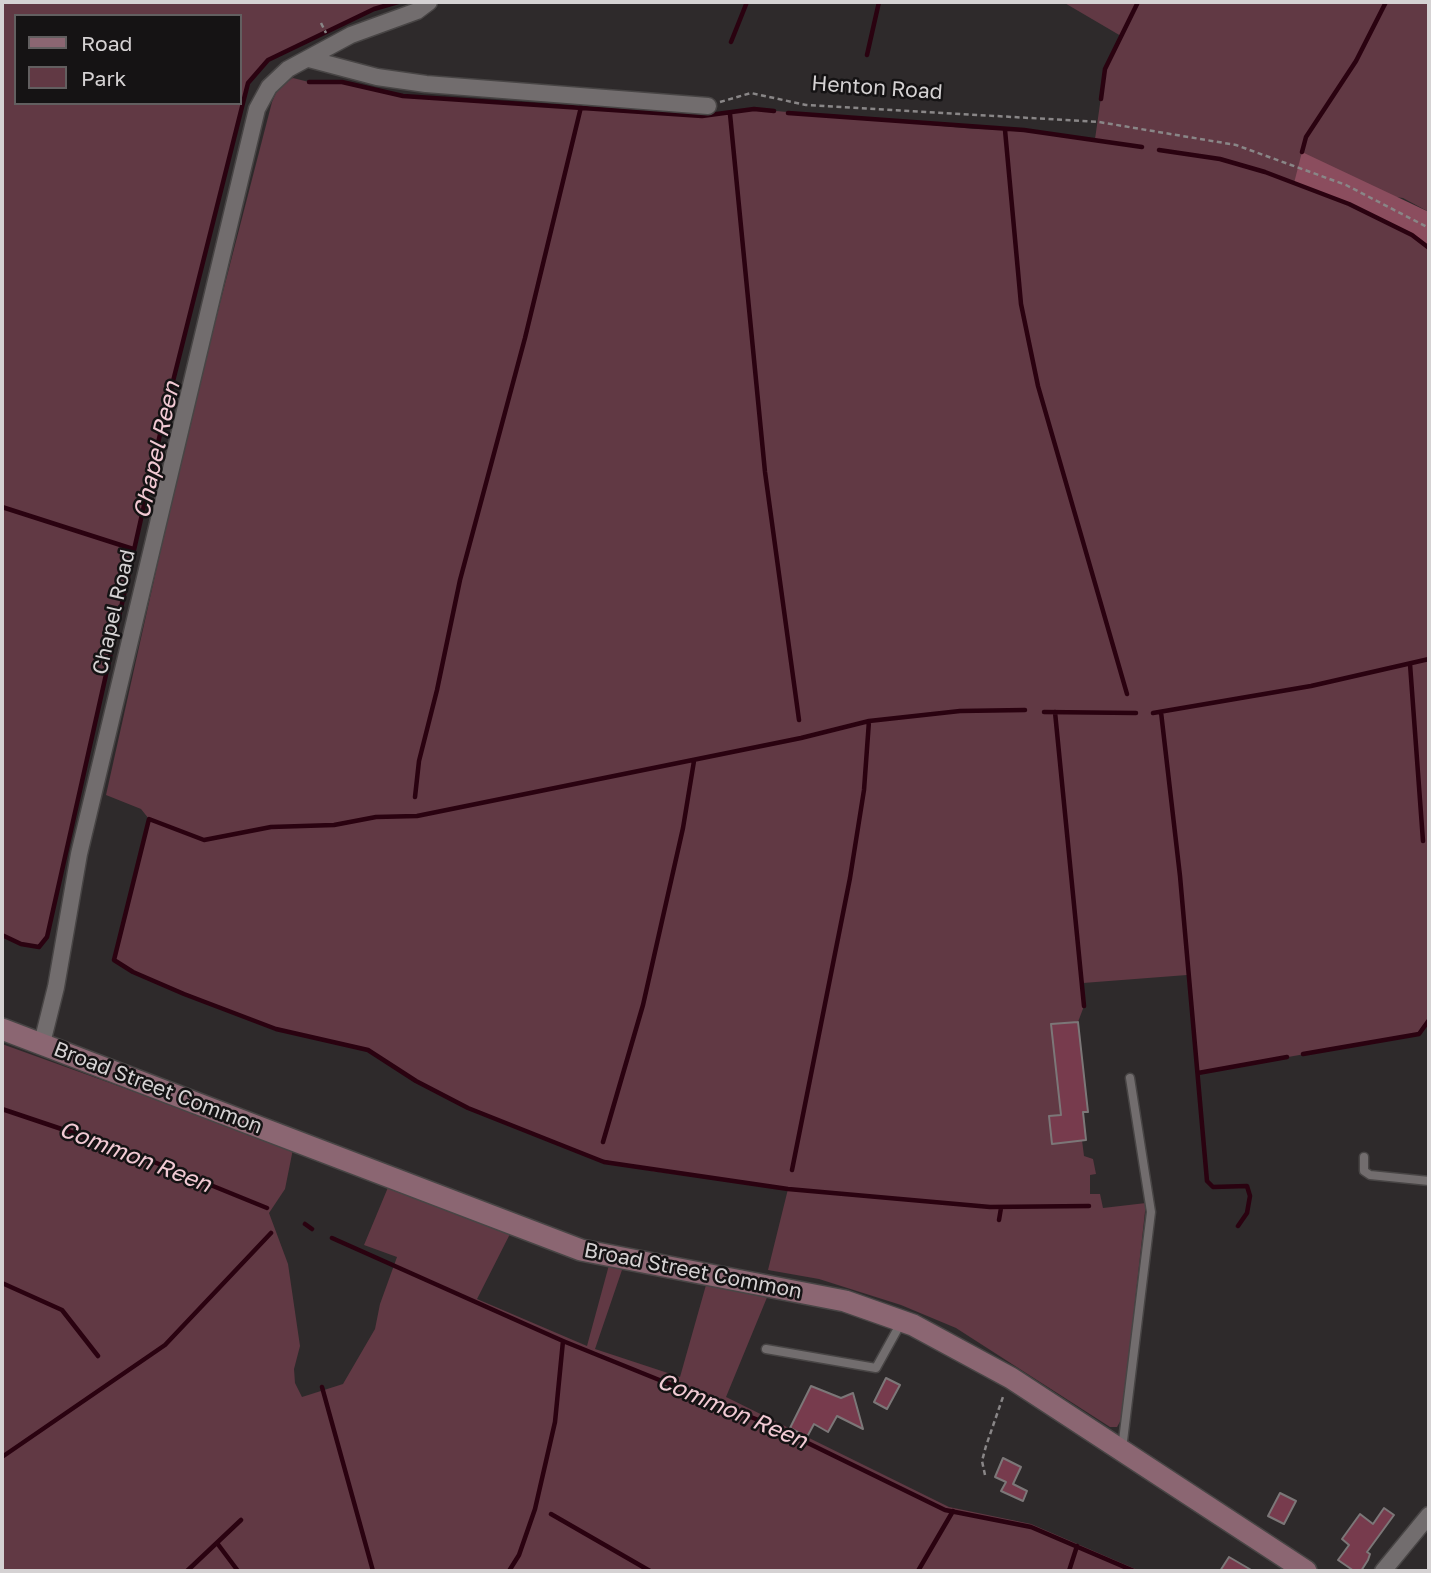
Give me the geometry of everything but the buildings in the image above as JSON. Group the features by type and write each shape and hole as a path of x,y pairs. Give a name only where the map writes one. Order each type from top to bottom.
{"street":[{"name":"Chapel Road","path":"41,1043 56,987 79,854 257,110 269,87 288,69 351,35 417,11 429,2"},
{"path":"309,58 377,78 426,84 708,106"},
{"name":"Broad Street Common","path":"2,1029 581,1250 845,1301 902,1321 959,1348 1011,1378 1306,1571"},
{"path":"1382,1571 1429,1515"}],"lane":[{"path":"1122,1452 1151,1212 1130,1078"},
{"path":"1363,1157 1364,1171 1370,1175 1429,1181"},
{"path":"766,1349 877,1368 902,1321"}],"path":[{"name":"Henton Road","path":"708,106 751,93 806,106 1113,124 1236,145 1346,185 1429,228"},
{"path":"985,1475 982,1461 986,1446 1011,1378"}],"green space":[{"path":"2,2 398,2 374,9 268,60 248,83 163,421 47,937 39,947 21,944 2,935"},
{"path":"1063,2 1429,2 1429,212 1403,198 1294,183 1349,204 1412,235 1429,248 1429,1020 1419,1034 1197,1073 1187,975 1083,983 1084,1006 1078,1022 1051,1025 1061,1115 1049,1117 1052,1143 1082,1140 1084,1156 1093,1159 1096,1174 1090,1175 1090,1194 1100,1194 1103,1208 1146,1203 1122,1418 1117,1427 1110,1427 956,1328 901,1305 819,1279 768,1270 788,1189 651,1171 584,1155 468,1108 416,1081 368,1050 276,1029 133,972 114,960 149,819 141,809 106,795 189,423 272,102 279,86 293,78 309,82 342,82 403,96 702,116 754,109 975,129 1024,130 1095,139 1105,69 1121,36"},
{"path":"2,1044 293,1149 285,1189 269,1213 288,1264 300,1346 294,1369 295,1383 302,1397 343,1384 375,1329 380,1304 397,1257 364,1245 389,1185 512,1230 477,1299 587,1346 609,1265 623,1267 595,1349 680,1377 706,1285 768,1295 726,1397 949,1507 1031,1524 1140,1571 2,1571"}],"shaded area":[{"path":"1302,152 1429,212 1429,248 1412,235 1349,204 1294,183"}],"waterway":[{"name":"Chapel Reen","path":"2,935 21,944 39,947 47,937 163,421 248,83 268,60 374,9 398,2"},
{"path":"731,42 747,2"},
{"path":"867,55 879,2"},
{"path":"1101,99 1105,69 1138,2"},
{"path":"1302,152 1306,137 1356,61 1386,2"},
{"path":"309,82 342,82 403,96 702,116 754,109 774,111"},
{"path":"415,797 419,761 460,580 525,338 581,107"},
{"path":"788,113 1024,130 1142,147"},
{"path":"730,114 765,472 799,720"},
{"path":"1005,130 1021,304 1038,386 1127,694"},
{"path":"1159,150 1220,159 1265,172 1349,204 1412,235 1429,248"},
{"path":"2,507 133,549"},
{"path":"1153,713 1311,686 1429,659"},
{"path":"1410,664 1423,841"},
{"path":"1025,710 960,711 869,721 801,738 417,816 376,817 334,825 271,827 204,840 149,819 114,960 133,972 184,994 276,1029 368,1050 416,1081 468,1108 604,1162 788,1189 990,1207 1089,1206"},
{"path":"1044,712 1136,713"},
{"path":"1055,712 1084,1006"},
{"path":"1161,712 1180,876 1207,1181 1213,1187 1247,1186 1250,1196 1247,1213 1238,1226"},
{"path":"792,1170 850,878 864,790 869,721"},
{"path":"603,1142 643,1005 683,828 694,761"},
{"path":"1303,1054 1419,1034 1429,1020"},
{"path":"1198,1073 1287,1057"},
{"name":"Common Reen","path":"2,1109 127,1151 267,1208"},
{"path":"999,1220 1001,1208"},
{"path":"305,1224 312,1229"},
{"path":"2,1457 165,1345 271,1233"},
{"name":"Common Reen","path":"332,1238 563,1341 773,1426 945,1510 1031,1527 1134,1571"},
{"path":"2,1283 62,1310 98,1356"},
{"path":"509,1571 519,1555 535,1509 555,1422 563,1341"},
{"path":"322,1387 373,1571"},
{"path":"918,1571 953,1511"},
{"path":"551,1514 650,1571"},
{"path":"187,1571 241,1520"},
{"path":"217,1543 238,1571"},
{"path":"1069,1571 1077,1546"}]}
